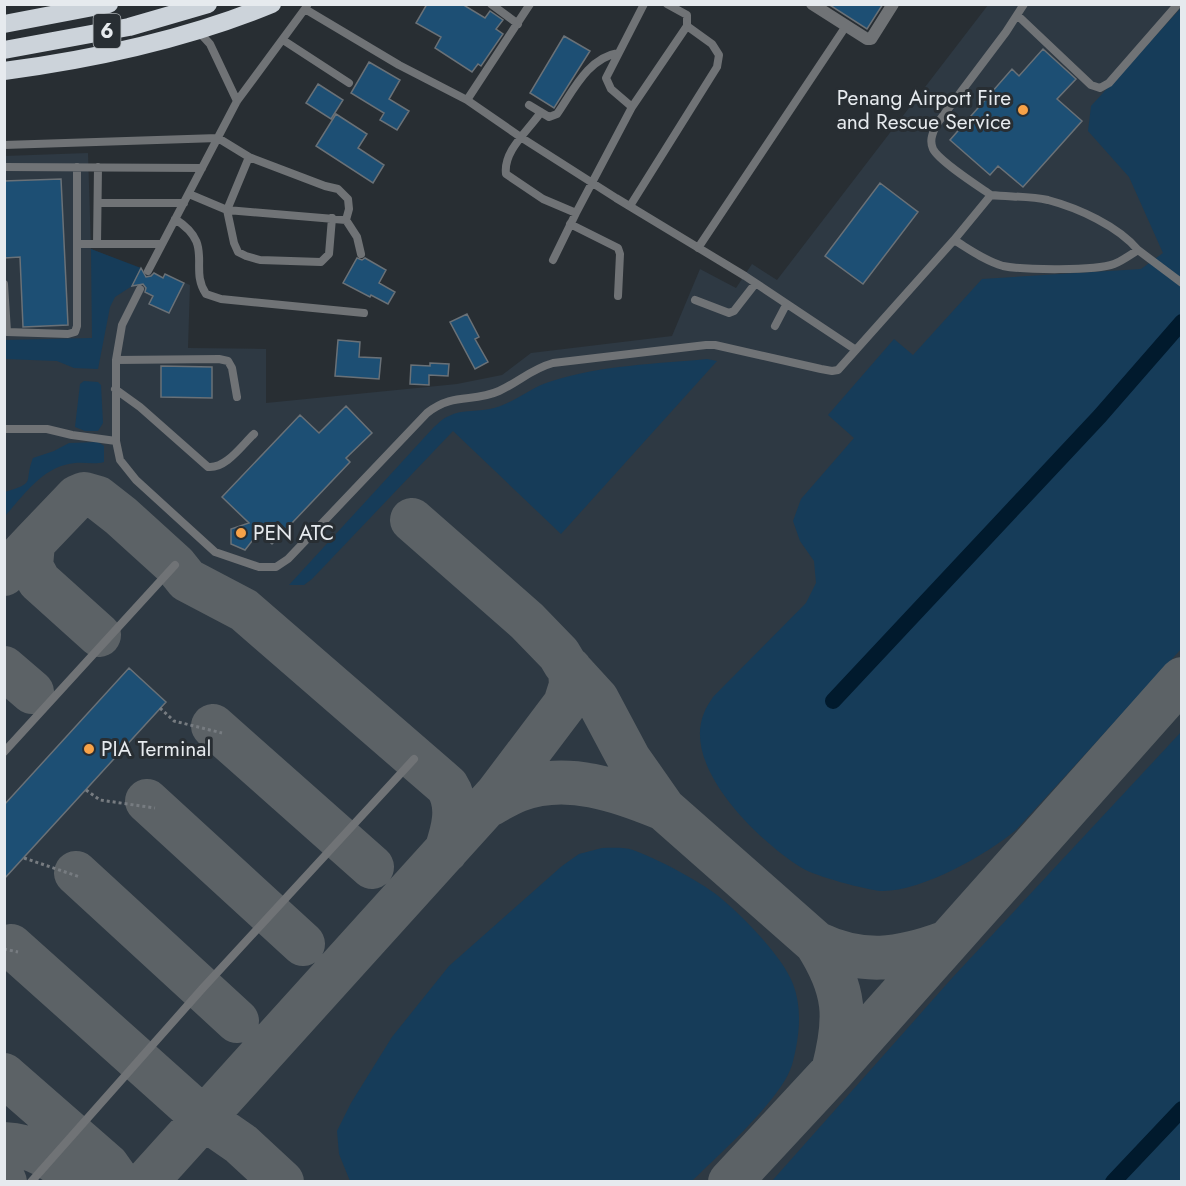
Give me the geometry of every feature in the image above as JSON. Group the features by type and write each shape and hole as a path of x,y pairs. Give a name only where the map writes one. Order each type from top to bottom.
{"highway":[{"name":"6","path":"4,24 109,4"},
{"name":"6","path":"4,50 129,27 208,4"},
{"path":"8,71 132,48 198,30 272,4"}],"street":[{"path":"812,4 867,39 871,39 893,4"}],"lane":[{"path":"491,4 518,24"},
{"path":"467,100 530,4"},
{"path":"632,107 611,89 606,78 644,4"},
{"path":"553,260 632,107 687,26 687,15 667,4"},
{"path":"1024,4 936,125 931,137 933,148 940,157 991,195 1047,200 1108,225 1127,237 1138,250 1182,282"},
{"path":"1017,15 1091,85 1100,87 1109,83 1178,4"},
{"path":"148,271 237,101 306,7 399,65 467,100 522,138 856,350"},
{"path":"630,206 717,66 719,55 712,44 687,26"},
{"path":"698,248 846,26"},
{"path":"198,30 210,44 237,101"},
{"path":"283,40 349,83"},
{"path":"529,105 549,117 557,114 599,59 618,53"},
{"path":"541,112 508,155 506,174 543,199 576,213"},
{"path":"4,145 218,138 249,157 315,183 338,189 348,199 349,209 346,220"},
{"path":"249,157 227,210 238,252 261,260 321,262 329,254 332,218"},
{"path":"4,166 202,168"},
{"path":"4,284 7,332 68,334 75,332 77,326 77,167"},
{"path":"97,244 98,167"},
{"path":"189,194 227,210 346,220 356,233 361,254"},
{"path":"140,289 122,325 116,360 116,441 120,460 136,480 215,552 259,567 276,567 288,560 427,412 439,403 498,391 538,367 553,363 715,345 832,371 842,367 991,195"},
{"path":"98,204 184,203"},
{"path":"175,219 196,240 200,248 200,281 206,294 221,299 364,313"},
{"path":"570,224 618,248 620,254 618,296"},
{"path":"954,240 984,258 1003,266 1025,268 1099,268 1116,264 1138,250"},
{"path":"77,244 162,244"},
{"path":"695,300 729,313 734,311 755,285"},
{"path":"775,326 786,305"},
{"path":"116,360 219,359 228,361 232,368 237,398"},
{"path":"115,389 140,407 208,467 215,468 224,463 254,434"},
{"path":"4,429 47,429 116,441"},
{"path":"4,752 175,565"},
{"path":"31,1182 202,989 414,759"}],"path":[{"path":"160,708 174,721 222,733"},
{"path":"86,790 100,800 155,808"},
{"path":"24,858 80,877"},
{"path":"4,949 18,952"}],"shaded area":[{"path":"988,5 1181,5 1181,1181 5,1181 4,156 88,153 91,249 163,278 165,274 190,285 188,348 266,349 266,403 457,384 502,375 531,353 672,336 700,269 736,288 752,264 777,280"},
{"path":"1181,8 1181,649 1016,830 971,861 933,879 897,890 881,891 864,888 817,875 802,868 766,841 729,802 714,780 704,757 700,734 704,713 713,697 806,603 816,583 814,561 800,541 793,521 801,499 854,438 828,415 894,339 913,355 982,279 1141,269 1163,253 1129,177 1088,131 1091,106"},
{"path":"91,249 141,268 132,286 115,297 110,307 98,369 74,368 57,361 5,359 5,340 92,338"},
{"path":"707,359 717,361 561,534 453,431 312,579 304,585 289,585 443,419 460,412 489,409 502,405 544,384 571,376 629,366"},
{"path":"84,381 98,382 101,385 103,423 98,431 85,431 75,427 80,384"},
{"path":"98,442 104,446 104,462 75,463 53,469 36,482 5,516 5,492 22,486 28,481 33,458 69,443"},
{"path":"1181,732 1181,1181 772,1181 953,977"},
{"path":"602,848 633,850 700,883 738,913 780,961 793,984 798,1004 799,1024 792,1065 776,1094 748,1126 692,1181 350,1181 339,1154 337,1131 351,1103 392,1037 449,966 562,866 579,854"}],"building":[{"path":"427,4 462,4 485,18 490,11 503,20 496,29 503,34 481,66 478,64 472,72 435,48 441,37 416,23"},
{"path":"828,4 883,4 867,29"},
{"path":"564,36 590,51 554,108 530,93"},
{"name":"Penang Airport Fire and Rescue Service","path":"1043,49 1076,79 1057,99 1082,121 1023,187 998,166 990,175 950,140 1012,69 1019,76"},
{"path":"369,62 400,80 389,99 409,111 397,130 380,120 384,113 351,93"},
{"path":"318,84 343,100 331,119 306,103"},
{"path":"336,114 367,134 358,148 384,165 373,183 316,146"},
{"path":"61,179 68,325 23,327 20,257 4,258 4,181"},
{"path":"880,183 918,212 863,284 825,256"},
{"path":"357,258 362,260 365,258 386,270 379,283 395,292 388,304 343,283"},
{"path":"141,268 146,277 154,273 163,278 165,274 184,283 169,313 149,304 153,296 145,292 146,288 143,284 132,286"},
{"path":"467,314 479,337 475,339 488,362 475,369 450,322"},
{"path":"338,340 360,342 359,357 381,358 379,379 335,376"},
{"path":"430,363 449,364 448,376 429,375 429,385 410,384 411,365 430,366"},
{"path":"161,366 212,367 212,398 161,397"},
{"path":"346,406 372,433 346,458 350,462 272,544 259,532 245,550 231,544 231,529 249,523 222,497 300,415 319,433"},
{"name":"PIA Terminal","path":"129,668 166,702 4,879 4,805"}],"waterway":[{"path":"833,701 1100,416 1182,322"},
{"path":"1113,1182 1182,1109"}],"taxiway":[{"path":"33,543 77,497 84,494 98,498 175,565 187,580 244,610 447,786 453,802 454,818 446,851"},
{"path":"412,520 527,621 559,654 565,664 597,699 629,759 664,809 816,943"},
{"path":"4,574 33,543 31,566 39,581 99,635"},
{"path":"4,668 32,692"},
{"path":"146,1182 497,794 565,704 571,685 570,669"},
{"path":"730,1182 833,1071 1182,679"},
{"path":"213,726 372,867"},
{"path":"489,805 514,792 536,785 574,783 629,795 664,809"},
{"path":"147,801 303,944"},
{"path":"76,873 237,1021"},
{"path":"833,1071 842,1020 841,1005 833,975 816,943 849,955 880,958 912,953 945,943"},
{"path":"11,946 202,1117 241,1144 282,1182"},
{"path":"4,1075 107,1165 119,1182"},
{"path":"4,1144 25,1147 44,1155 62,1167 76,1182"}],"place":[{"name":"Penang Airport Fire and Rescue Service","path":"1023,110"},
{"name":"PEN ATC","path":"241,533"},
{"name":"PIA Terminal","path":"89,749"}]}
